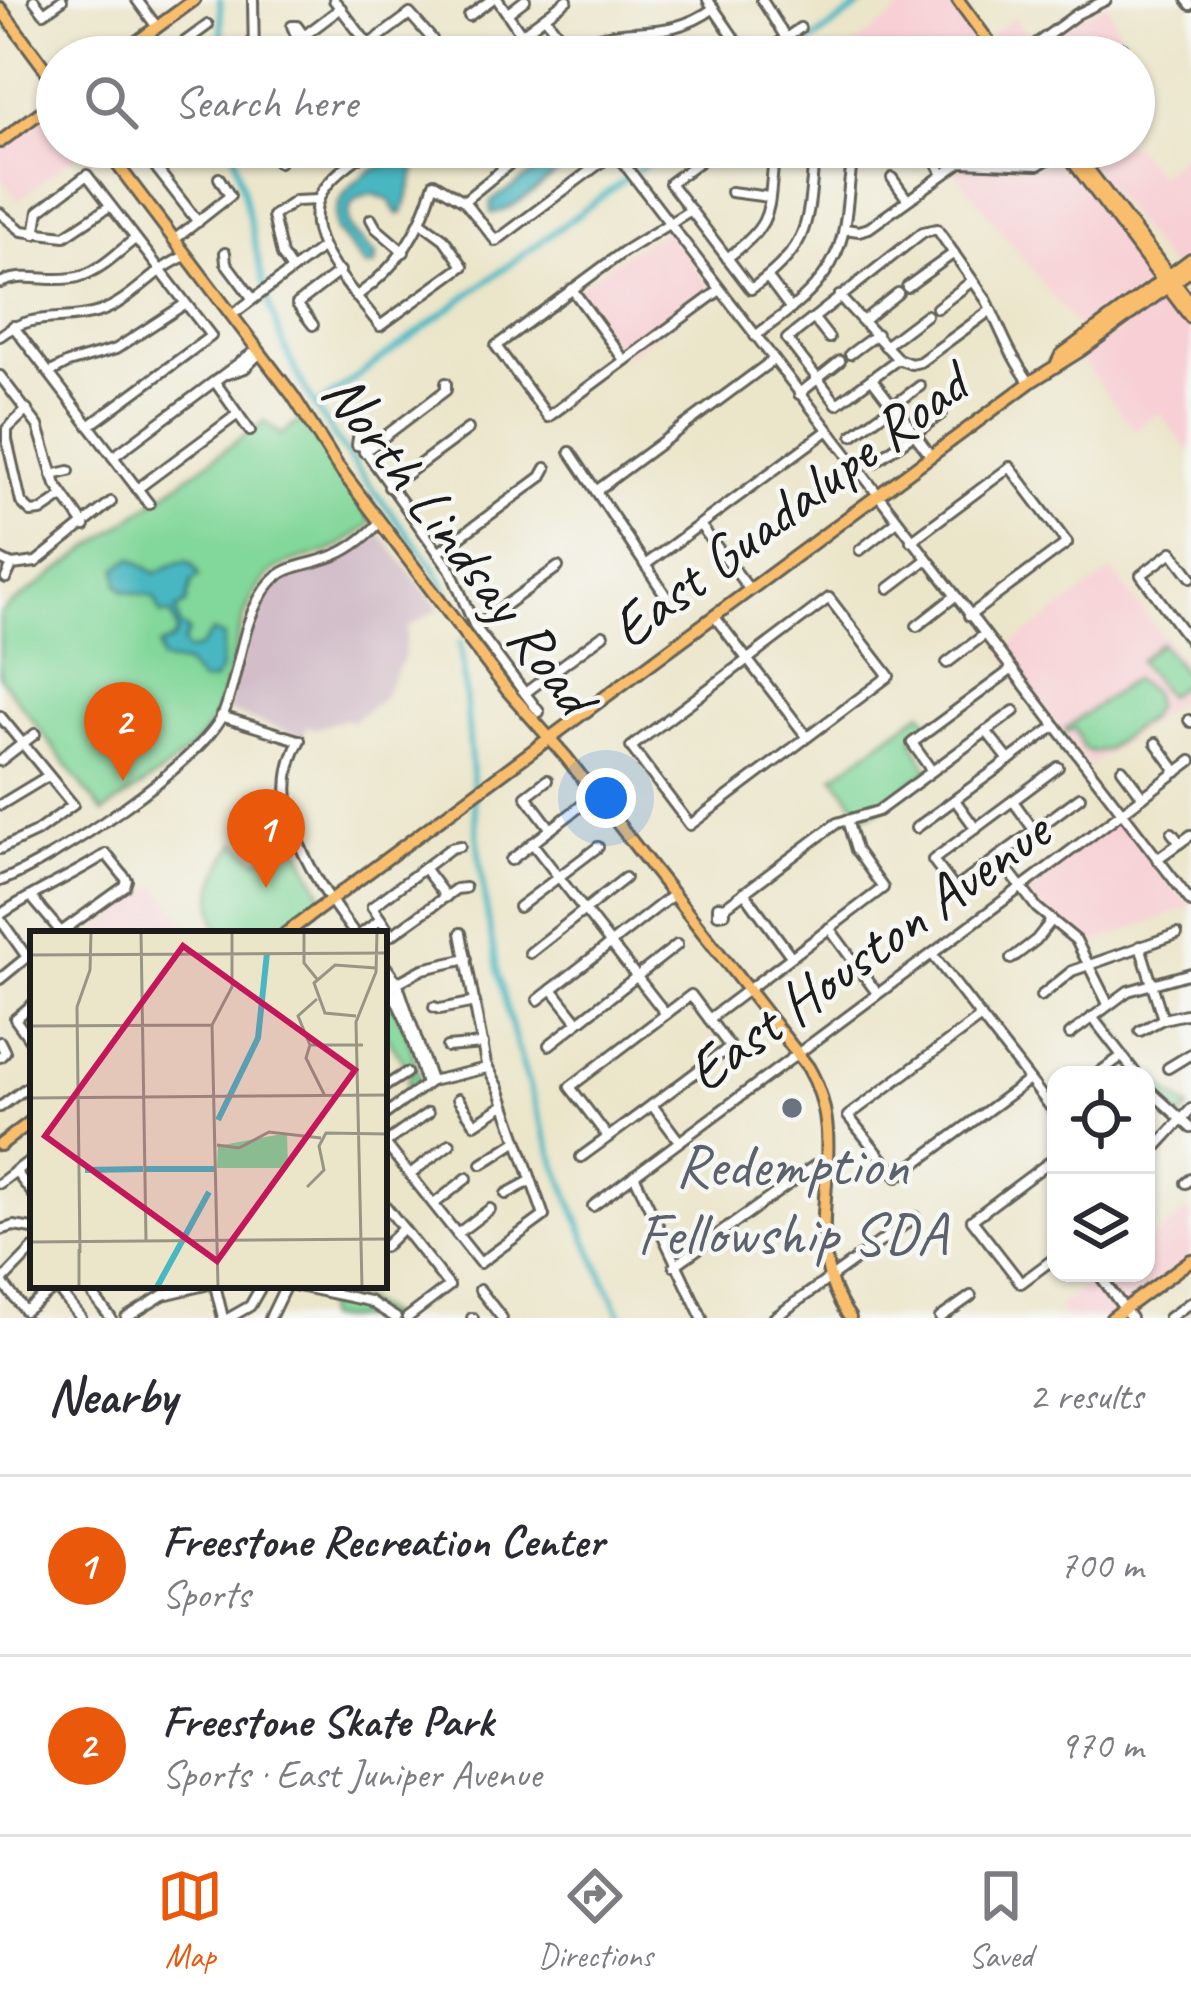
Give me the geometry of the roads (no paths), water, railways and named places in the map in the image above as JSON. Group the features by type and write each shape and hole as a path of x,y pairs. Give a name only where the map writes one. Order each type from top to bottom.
{"main road":[{"path":"146,36 194,0"},
{"path":"958,0 985,36"},
{"path":"0,8 36,57"},
{"path":"0,142 36,115"},
{"name":"North Lindsay Road","path":"120,168 380,522 812,1075 825,1108 829,1163 821,1224 829,1278 850,1318"},
{"path":"1078,168 1191,304"},
{"path":"1085,168 1126,219 1191,318"},
{"path":"1107,206 1126,219"},
{"path":"1168,281 1191,259"},
{"path":"1168,281 1191,270"},
{"name":"East Guadalupe Road","path":"289,931 1030,382 1065,362 1168,281"},
{"path":"0,1145 30,1122"},
{"path":"1112,1318 1127,1314 1191,1265"}],"street":[{"path":"34,0 44,14 62,0"},
{"path":"253,0 254,36"},
{"path":"470,16 495,0 525,36"},
{"path":"508,13 525,0"},
{"path":"523,33 567,0"},
{"path":"1069,0 1077,14"},
{"path":"1047,36 1106,0"},
{"path":"140,1 157,27"},
{"path":"750,18 764,3 785,36"},
{"path":"303,36 338,4 362,36"},
{"path":"597,36 667,31 692,22 711,4 734,36"},
{"path":"771,17 784,7"},
{"path":"379,36 410,14 429,36"},
{"path":"545,16 560,36"},
{"path":"193,36 208,25"},
{"path":"789,36 800,28"},
{"path":"667,31 668,36"},
{"path":"160,168 198,222"},
{"path":"345,168 331,179 318,200 314,223 322,247 380,326 463,266 436,232 421,223"},
{"path":"464,201 504,168"},
{"path":"358,295 404,252 421,223 434,183 464,201 496,241 589,168"},
{"path":"627,168 1121,814 1187,888 1191,902"},
{"path":"690,168 670,182 751,289 790,259 805,232 813,168"},
{"path":"727,258 760,232 773,168"},
{"path":"755,336 827,273 845,229 852,168"},
{"path":"940,168 942,173"},
{"path":"845,229 869,228 951,168"},
{"path":"34,234 39,211 88,176 211,336 88,426"},
{"path":"174,240 230,196 219,178"},
{"path":"892,178 908,199"},
{"path":"731,192 769,197"},
{"path":"292,270 282,254 273,216 295,201 318,200"},
{"path":"0,213 11,225 34,234 65,236 110,206"},
{"path":"691,210 622,252 496,346 548,417 720,290"},
{"path":"371,219 404,252"},
{"path":"0,234 11,225"},
{"path":"898,359 837,404 787,339 933,229 943,233 991,310 1007,350 1030,382"},
{"path":"0,283 22,274 67,279 85,275 135,239"},
{"path":"232,316 322,247"},
{"path":"225,253 226,263 261,293"},
{"path":"864,320 953,254"},
{"path":"0,336 32,319 96,313 114,306 186,256"},
{"path":"313,325 297,304 340,271"},
{"path":"767,277 791,309"},
{"path":"937,308 972,281"},
{"path":"572,289 624,360"},
{"path":"839,296 898,359 911,364 991,310"},
{"path":"49,373 68,363 96,362 185,304"},
{"path":"885,346 926,316"},
{"path":"814,319 829,338"},
{"path":"14,326 149,504"},
{"path":"850,354 877,334"},
{"path":"113,457 260,353"},
{"path":"596,491 773,360"},
{"path":"799,394 840,361"},
{"path":"1,378 43,435 52,475 85,526"},
{"path":"872,380 931,456"},
{"path":"214,382 250,430"},
{"path":"446,383 446,390 363,449 439,553 495,664 539,712"},
{"path":"853,435 920,386"},
{"path":"27,410 7,429 15,479 28,513 41,511 63,496"},
{"path":"137,489 238,414"},
{"path":"875,462 941,414"},
{"path":"389,487 468,429"},
{"path":"645,565 827,431"},
{"path":"570,452 666,596"},
{"path":"910,541 1010,465 1070,544 969,616"},
{"path":"439,553 541,477 546,468"},
{"path":"52,475 69,470"},
{"path":"0,483 15,479"},
{"path":"0,559 12,566 36,562 111,502"},
{"path":"0,879 61,852 187,753 221,713 256,605 269,584 290,568 345,550 380,522"},
{"path":"860,550 896,522"},
{"path":"700,525 750,590"},
{"path":"1191,577 1172,551 1141,575 1191,642"},
{"path":"889,588 926,560"},
{"path":"6,578 12,566"},
{"path":"475,627 558,567"},
{"path":"917,626 955,597"},
{"path":"829,598 890,676 690,825 631,747 748,660 829,598"},
{"path":"714,616 807,737"},
{"path":"525,693 603,635"},
{"path":"946,663 984,635"},
{"path":"932,771 912,743 1011,670"},
{"path":"724,907 837,823 872,814 1014,711"},
{"path":"221,713 299,740 291,770 292,819 308,865 359,931"},
{"path":"0,716 74,805 36,832 0,849"},
{"path":"916,828 1054,727"},
{"path":"986,731 1009,760"},
{"path":"0,761 35,734"},
{"path":"1156,743 1177,772"},
{"name":"East Houston Avenue","path":"592,1206 1191,761"},
{"path":"1058,767 933,860 955,889 1080,796"},
{"path":"1122,769 1143,797"},
{"path":"0,805 48,776"},
{"path":"547,779 526,796 550,829"},
{"path":"511,860 596,794"},
{"path":"955,800 976,829"},
{"path":"1013,801 1034,830"},
{"path":"709,1019 883,888 856,850 848,820"},
{"path":"1172,832 1180,843"},
{"path":"1157,859 1191,835"},
{"path":"532,843 666,1014"},
{"path":"460,846 372,907 392,935 465,887"},
{"path":"519,908 598,847"},
{"path":"0,979 26,957 0,917 108,853 128,882 60,931"},
{"path":"998,857 1052,920 1076,940 1108,1004"},
{"path":"424,868 446,897"},
{"path":"530,953 625,878"},
{"path":"744,892 791,956"},
{"path":"538,1000 674,894"},
{"path":"32,898 58,931"},
{"path":"1010,959 1036,940 1052,920"},
{"path":"366,931 381,922"},
{"path":"830,928 877,994"},
{"path":"387,1146 480,1263 544,1216 487,1067 460,932"},
{"path":"1041,995 1088,964 1177,934"},
{"path":"549,1045 677,945"},
{"path":"1140,946 1163,1018"},
{"path":"932,953 1047,1103"},
{"path":"394,984 423,969 467,959"},
{"path":"387,970 429,1082"},
{"path":"1070,1034 1108,1004 1152,982 1191,974"},
{"path":"387,977 394,984"},
{"path":"552,989 578,1022"},
{"path":"581,1157 730,1047 691,995 570,1087 608,1137"},
{"path":"434,1006 440,1009 475,1001"},
{"path":"30,1006 14,1019 30,1040"},
{"path":"1140,1031 1163,1018 1191,1012"},
{"path":"981,1017 848,1116 897,1178 1029,1080"},
{"path":"1093,1017 1130,1066"},
{"path":"448,1047 482,1044"},
{"path":"1168,1068 1191,1054"},
{"path":"1108,1066 1122,1056"},
{"path":"387,1113 429,1082 487,1067"},
{"path":"387,1085 406,1073"},
{"path":"0,1107 30,1085"},
{"path":"1155,1098 1187,1124"},
{"path":"458,1099 475,1124 504,1105"},
{"path":"652,1105 679,1141"},
{"path":"1156,1146 1187,1124 1191,1109"},
{"path":"387,1140 428,1113"},
{"path":"482,1164 516,1142"},
{"path":"410,1174 450,1144"},
{"path":"0,1183 30,1160"},
{"path":"674,1266 818,1162 829,1163"},
{"path":"1047,1164 972,1220 1021,1283 1047,1264"},
{"path":"15,1171 30,1191"},
{"path":"634,1175 702,1318"},
{"path":"434,1204 467,1178"},
{"path":"506,1195 530,1180"},
{"path":"387,1208 449,1286 407,1318"},
{"path":"457,1234 490,1209"},
{"path":"774,1318 915,1217"},
{"path":"387,1244 403,1228"},
{"path":"0,1230 30,1229"},
{"path":"30,1252 1,1282 25,1311 55,1288"},
{"path":"1105,1282 1127,1314"},
{"path":"57,1288 79,1317"},
{"path":"88,1288 111,1318"},
{"path":"93,1295 102,1288"},
{"path":"126,1318 177,1288"},
{"path":"215,1288 226,1318 250,1306 260,1288"},
{"path":"270,1318 287,1288"},
{"path":"304,1288 369,1301 396,1318"},
{"path":"480,1290 502,1318"},
{"path":"940,1318 971,1296"},
{"path":"1169,1318 1191,1302"}],"water":[{"path":"416,168 403,213 374,194 360,198 349,210 350,229 376,255 375,265 366,267 336,230 335,216 347,191 369,172"},
{"path":"542,168 561,168 501,211 491,213 491,201"},
{"path":"132,558 155,573 185,561 195,568 199,576 192,581 186,604 176,609 180,626 189,631 183,643 188,651 199,648 212,632 224,637 220,672 214,681 201,682 185,664 161,660 159,646 173,640 177,631 171,614 161,614 154,597 124,591 118,585 117,568"}],"waterway":[{"path":"220,0 222,36"},
{"path":"819,36 868,0"},
{"path":"238,168 264,285"},
{"path":"637,171 641,168"},
{"path":"316,407 627,178"},
{"path":"267,295 279,333 314,404 447,592"},
{"path":"460,643 481,868 507,1008 557,1166 622,1318"}],"place":[{"name":"Freestone Skate Park","path":"123,781"},
{"name":"Freestone Recreation Center","path":"266,888"},
{"name":"Redemption Fellowship SDA","path":"792,1108"}]}
